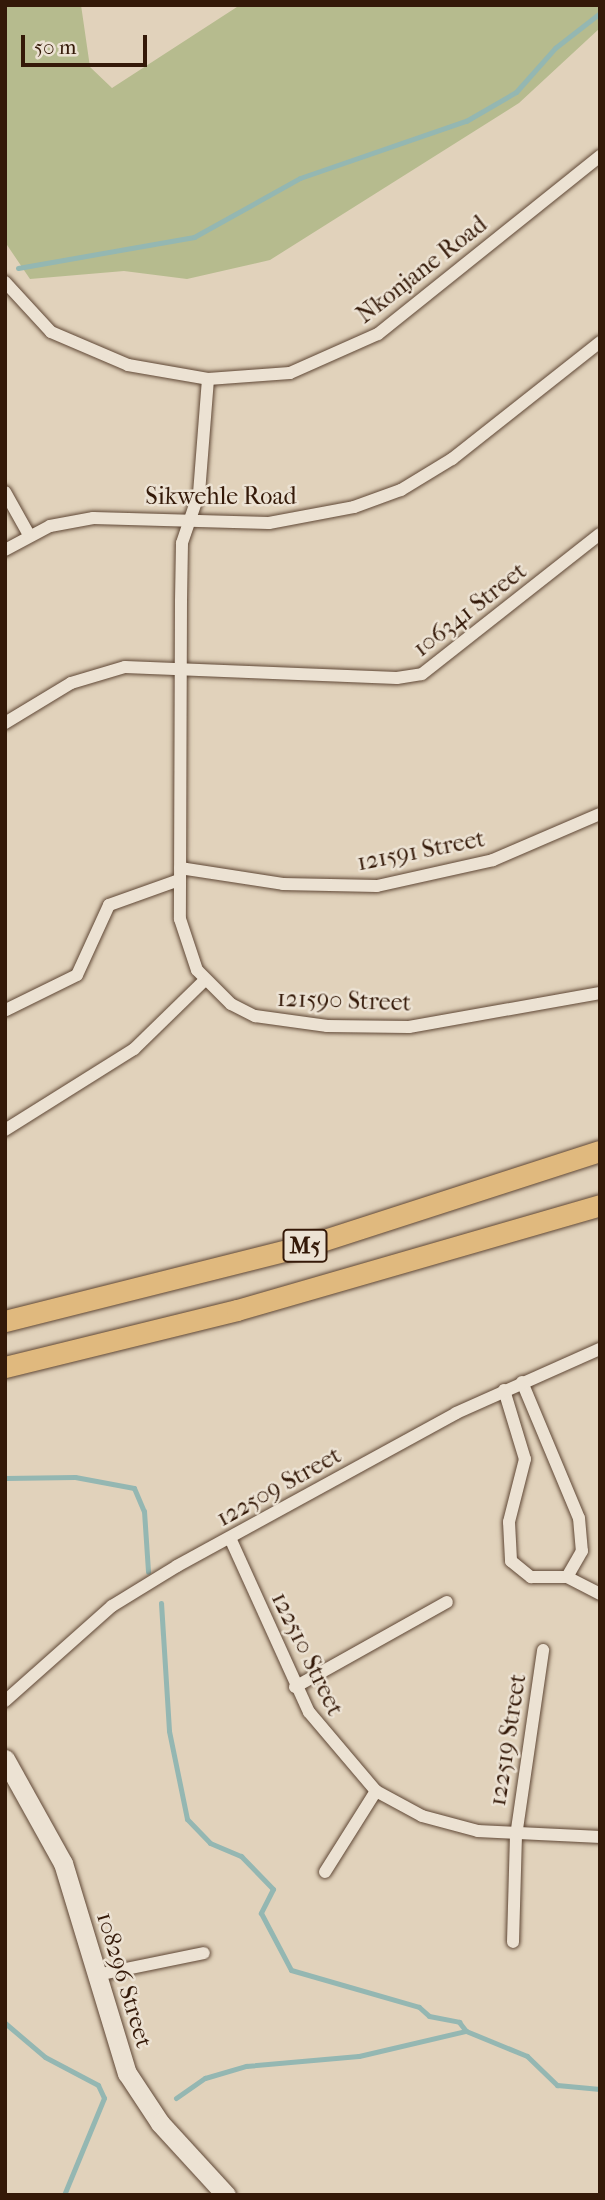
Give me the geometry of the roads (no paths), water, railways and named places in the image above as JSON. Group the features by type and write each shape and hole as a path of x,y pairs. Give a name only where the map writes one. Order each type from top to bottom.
{"main road":[{"name":"M5","path":"5,1321 315,1243 600,1151"},
{"name":"M5","path":"5,1367 237,1310 600,1205"}],"street":[{"name":"Nkonjane Road","path":"5,282 29,313 83,350 208,379 290,373 378,334 600,156"},
{"name":"Sikwehle Road","path":"5,550 29,535 93,518 296,521 401,490 452,459 600,342"},
{"path":"184,668 182,543 199,493 208,379"},
{"path":"5,492 29,535"},
{"name":"106341 Street","path":"5,723 85,677 125,667 397,678 422,674 600,534"},
{"name":"121590 Street","path":"184,668 180,874 186,944 205,981 255,1017 327,1026 409,1027 600,993"},
{"name":"121591 Street","path":"180,874 283,884 377,886 453,872 583,826 600,814"},
{"path":"6,1010 77,975 109,905 180,874"},
{"path":"5,1130 134,1049 205,981"},
{"name":"122509 Street","path":"5,1701 112,1606 230,1538 504,1390 600,1349"},
{"path":"522,1382 579,1517 582,1550 567,1577"},
{"path":"504,1390 525,1459 509,1522 512,1561 531,1577 567,1577 600,1594"},
{"name":"122510 Street","path":"230,1538 295,1687 329,1743 376,1791 448,1825 516,1836 600,1837"},
{"path":"295,1687 447,1602"},
{"name":"122519 Street","path":"513,1942 516,1836 542,1650"},
{"name":"108296 Street","path":"5,1759 55,1846 138,2093 226,2195"},
{"path":"324,1872 376,1791"},
{"path":"97,1976 204,1953"}],"waterway":[{"path":"18,268 194,237 300,178 466,121 516,92 555,48 600,13"},
{"path":"5,1478 75,1477 134,1488 144,1511 148,1572"},
{"path":"161,1603 169,1731 187,1819 210,1843 241,1856 273,1889 261,1913 291,1970 419,2007 429,2016 459,2022 466,2031"},
{"path":"5,2023 45,2057 98,2085 104,2098 64,2195"},
{"path":"176,2098 205,2078 246,2066 359,2056 466,2031 527,2056 557,2085 600,2089"}]}
